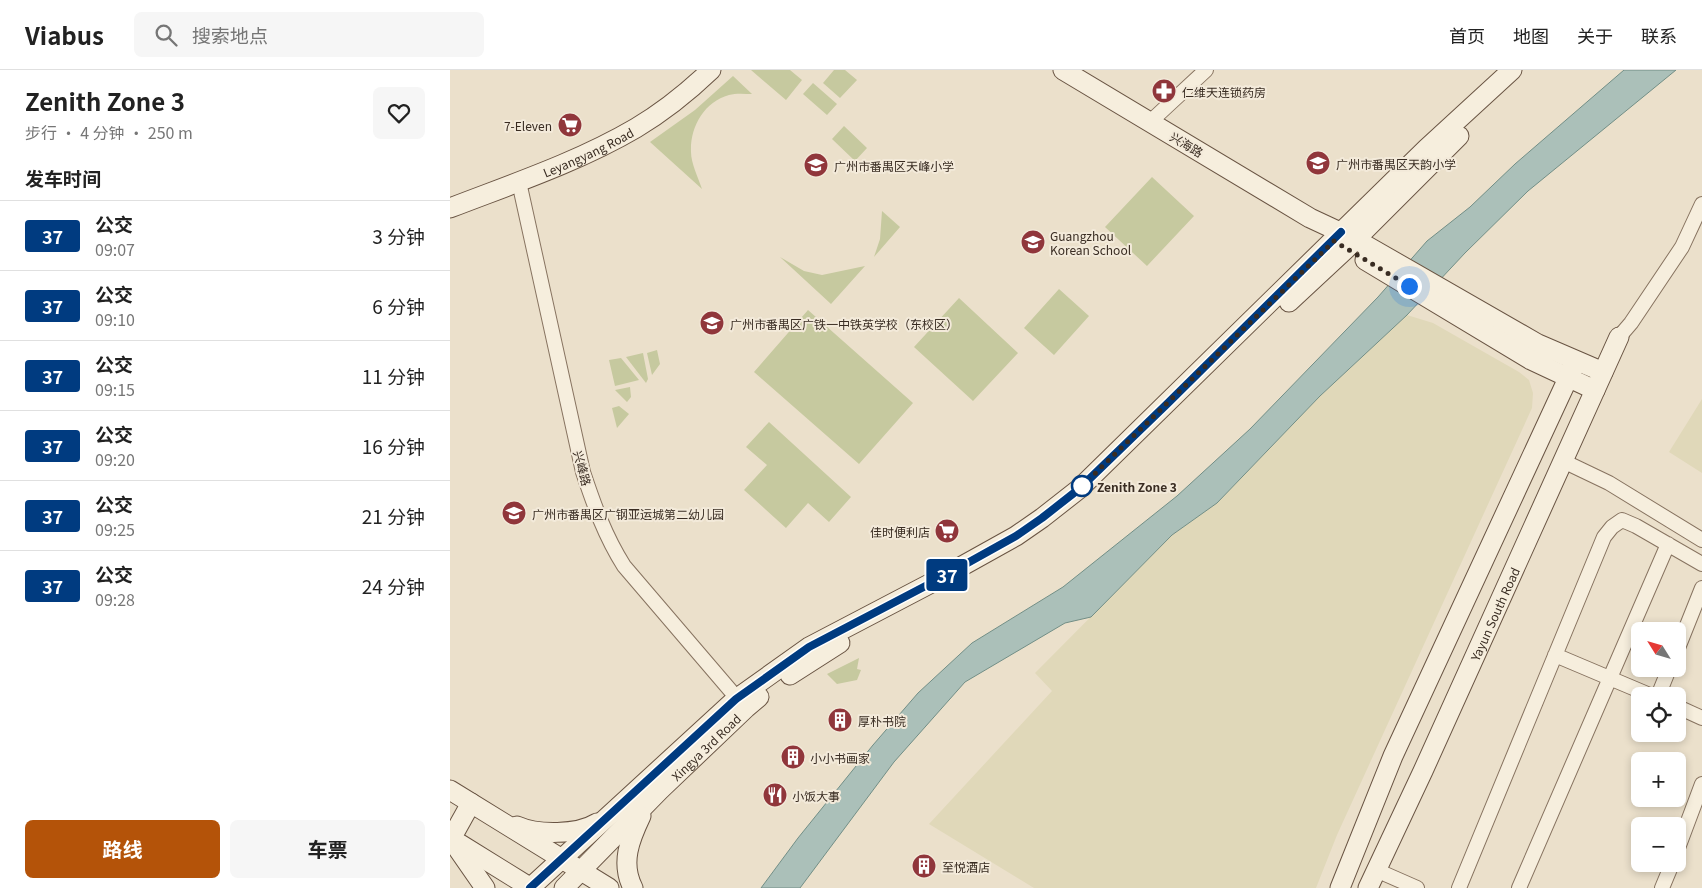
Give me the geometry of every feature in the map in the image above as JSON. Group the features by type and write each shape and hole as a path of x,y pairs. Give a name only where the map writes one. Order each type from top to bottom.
{"street":[{"name":"Leyangyang Road","path":"450,208 591,152 636,128 673,103 711,70"},
{"name":"兴海路","path":"1063,70 1446,300 1538,344 1573,370"},
{"path":"1150,122 1206,70"},
{"path":"1344,240 1426,149 1513,70"},
{"name":"兴峰路","path":"519,182 583,472 597,515 611,545 624,566 741,703"},
{"path":"1619,337 1631,323 1682,247 1702,204"},
{"name":"Xingya 3rd Road","path":"530,888 609,816 741,703 834,646 1018,544 1062,514 1107,476 1228,358 1344,240"},
{"name":"Yayun South Road","path":"1368,888 1423,771 1619,337"},
{"path":"1573,370 1603,372"},
{"path":"1573,370 1595,390"},
{"path":"1340,888 1393,756 1573,370"},
{"path":"1563,461 1609,484 1702,540"},
{"path":"1458,888 1604,537 1612,527 1622,520 1702,564"},
{"path":"1519,888 1668,544"},
{"path":"1686,628 1702,588"},
{"path":"1556,655 1631,687"},
{"name":"Xingya 3rd Road","path":"564,888 660,790 741,703"},
{"path":"1686,711 1702,718"},
{"path":"1686,827 1702,784"},
{"path":"450,790 609,888"},
{"path":"633,888 628,875 626,858 628,846 642,814 660,790"},
{"path":"450,839 471,804"},
{"path":"493,817 533,831 566,832 593,826 609,816"},
{"path":"450,839 530,888"},
{"path":"450,839 485,888"},
{"path":"1376,870 1417,888"},
{"path":"1662,888 1669,872"}],"shaded area":[{"path":"1407,315 1433,323 1519,372 1529,380 1533,393 1532,408 1337,835 1316,888 1034,888 929,824 1052,691 1035,673 1172,535 1217,503 1320,396"},
{"path":"1702,399 1702,473 1669,452"}],"green space":[{"path":"751,70 790,70 802,80 786,100"},
{"path":"834,70 845,70 857,80 840,98 823,83"},
{"path":"733,76 752,94 729,95 712,103 700,117 693,134 691,156 702,189 650,142 695,110"},
{"path":"813,83 837,104 827,115 803,94"},
{"path":"844,126 867,148 855,161 832,139"},
{"path":"1152,177 1194,216 1147,266 1105,227"},
{"path":"882,211 900,227 874,257 880,239"},
{"path":"780,257 804,271 822,275 865,266 831,304"},
{"path":"1059,289 1089,316 1054,355 1024,328"},
{"path":"959,298 1018,353 973,401 914,347"},
{"path":"808,310 913,403 859,464 754,372"},
{"path":"657,350 660,364 652,375 647,353"},
{"path":"643,353 648,379 646,383 626,357"},
{"path":"621,358 639,380 615,386 609,360"},
{"path":"630,387 631,397 627,402 615,390"},
{"path":"619,406 629,414 617,428 612,408"},
{"path":"769,422 851,497 829,522 808,503 786,528 744,490 767,465 746,447"},
{"path":"859,658 857,669 861,670 857,680 837,684 827,674"}],"water":[{"path":"1624,70 1676,70 1528,191 1465,253 1407,315 1320,396 1217,503 1172,535 1091,617 1065,623 965,682 894,762 800,888 761,888 798,838 873,745 918,693 972,643 1063,587 1177,496 1250,429 1378,297 1427,241 1470,207 1515,164"}],"bus line":[{"name":"37","path":"530,888 736,699 809,647 1016,536 1079,489 1334,241 1341,232"}],"place":[{"name":"仁维天连锁药房","path":"1164,91"},
{"name":"7-Eleven","path":"570,125"},
{"name":"广州市番禺区天韵小学","path":"1318,163"},
{"name":"广州市番禺区天峰小学","path":"816,165"},
{"name":"Guangzhou Korean School","path":"1033,242"},
{"name":"广州市番禺区广铁一中铁英学校（东校区）","path":"712,323"},
{"name":"Zenith Zone 3","path":"1082,486"},
{"name":"广州市番禺区广钢亚运城第二幼儿园","path":"514,513"},
{"name":"佳时便利店","path":"947,531"},
{"name":"厚朴书院","path":"840,720"},
{"name":"小小书画家","path":"793,757"},
{"name":"小饭大事","path":"775,795"},
{"name":"至悦酒店","path":"924,866"}],"route":[{"path":"1082,486 1079,489 1334,241 1409,286"}]}
